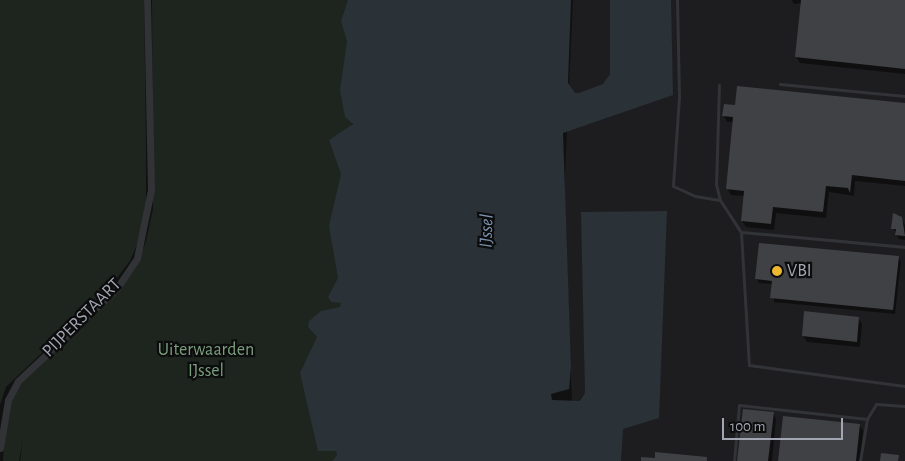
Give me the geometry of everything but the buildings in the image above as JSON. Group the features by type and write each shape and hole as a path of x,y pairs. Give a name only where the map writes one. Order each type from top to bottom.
{"street":[{"name":"PIJPERSTAART","path":"0,448 8,400 18,381 117,288 136,258 151,190 147,0"}],"lane":[{"path":"677,0 679,97 673,186 695,196 720,200"},
{"path":"780,84 905,96"},
{"path":"719,85 716,184 720,200 742,232 749,365 905,386"},
{"path":"742,232 905,247"},
{"path":"860,461 867,418 876,404 905,406"},
{"path":"734,461 739,405 867,418"}],"shaded area":[{"path":"573,0 905,0 905,461 601,461 572,402 564,196"}],"green space":[{"path":"0,0 144,0 146,208 140,238 130,261 107,291 6,387 0,405"},
{"name":"Uiterwaarden IJssel","path":"152,0 356,0 342,461 20,461 23,440 19,461 3,461 5,426 12,391 137,264 146,241 153,209"}],"water":[{"name":"IJssel","path":"348,0 571,0 568,83 575,93 579,93 603,84 610,74 610,0 671,0 673,95 563,133 571,367 569,389 551,394 552,400 580,401 585,393 581,212 667,211 659,418 623,429 621,461 332,461 337,455 336,451 318,451 300,373 317,337 308,327 309,321 321,311 340,307 341,303 331,302 328,297 338,278 329,226 341,174 329,140 353,124 345,117 340,90 347,41 341,21"}],"place":[{"name":"VBI","path":"777,271"}]}
